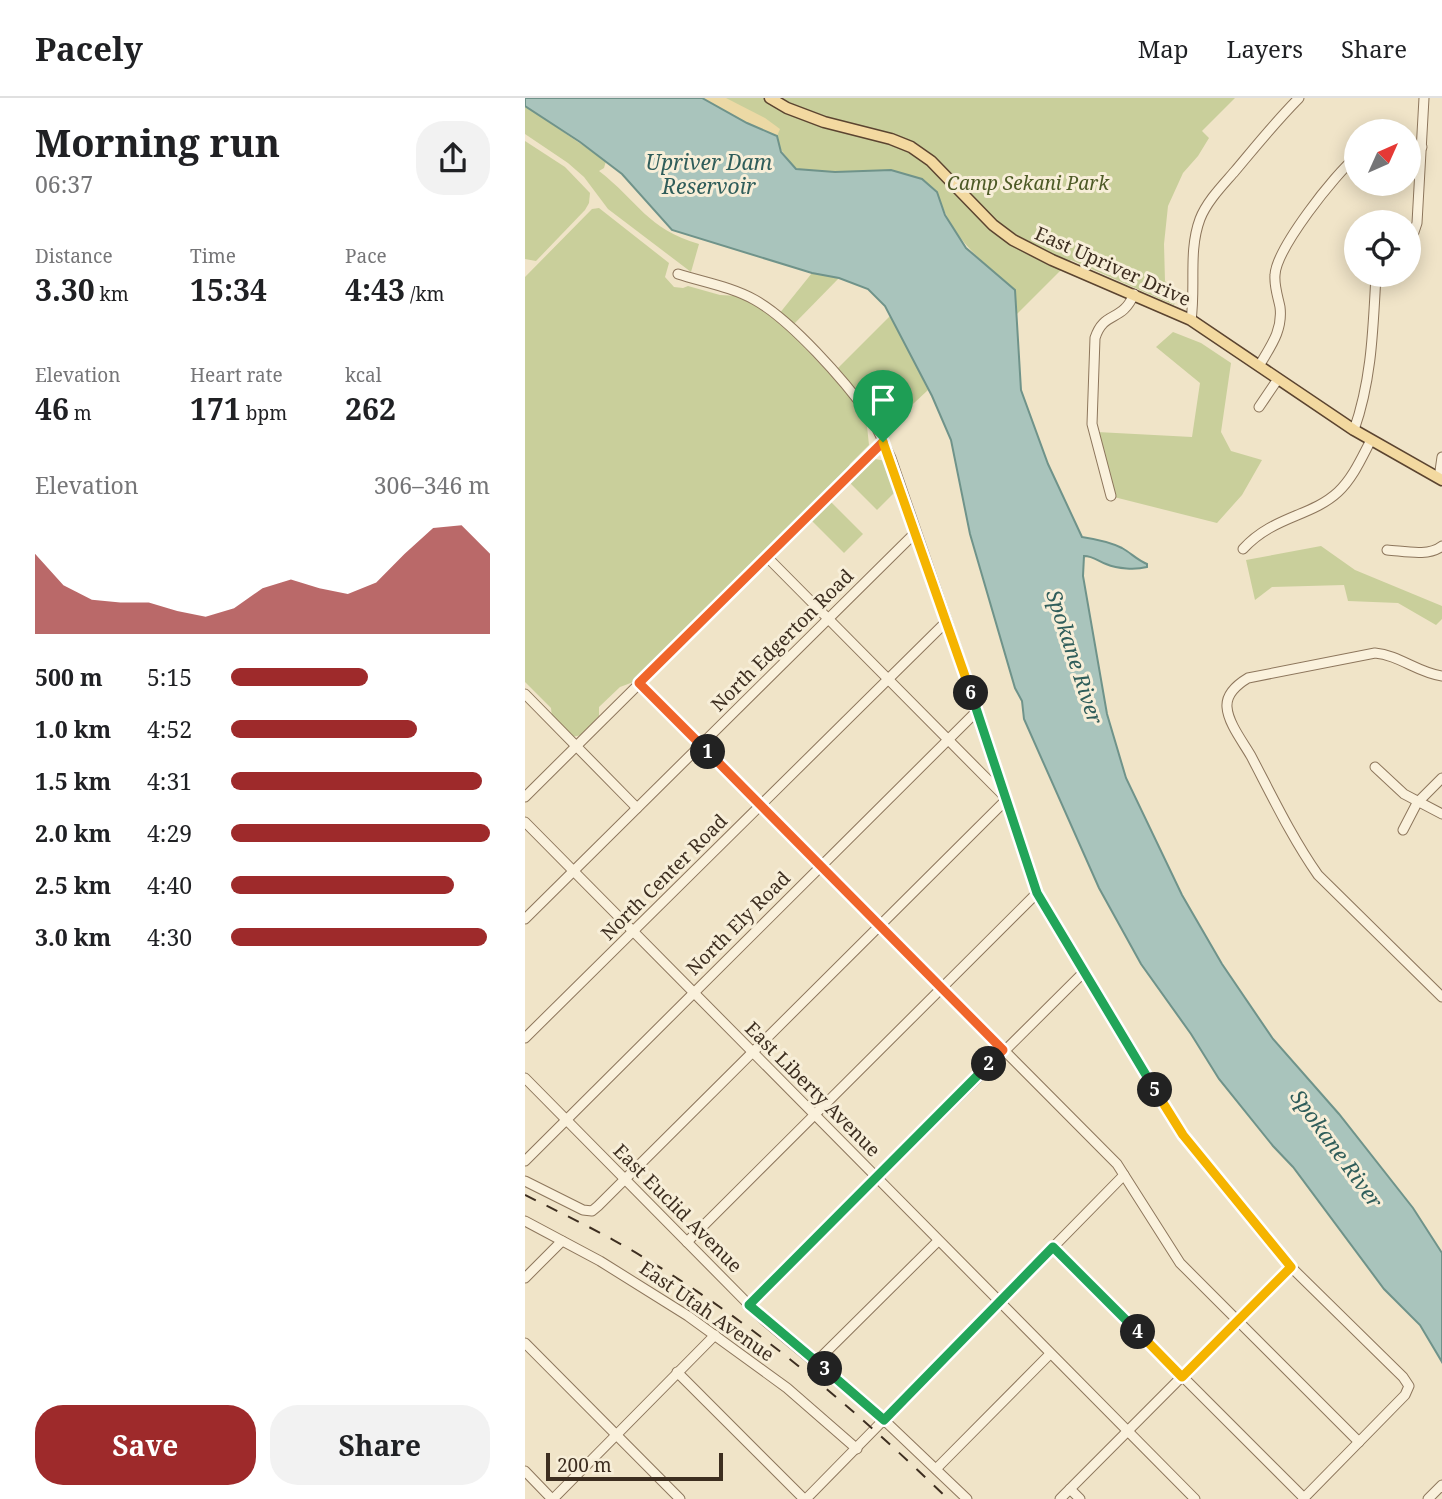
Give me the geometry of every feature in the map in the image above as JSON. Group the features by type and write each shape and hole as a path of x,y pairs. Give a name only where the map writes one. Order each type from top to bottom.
{"main road":[{"name":"East Upriver Drive","path":"770,98 787,108 824,122 881,136 911,148 931,160 993,225 1013,240 1052,260 1191,320 1354,430 1440,479"}],"street":[{"path":"1191,320 1194,300 1193,251 1200,218 1213,197 1275,122 1299,98"},
{"path":"1418,210 1424,98"},
{"path":"1259,366 1281,322 1274,276 1277,261 1287,243 1344,167"},
{"path":"678,274 736,292 771,311 806,343 871,417 916,532 1037,893 1183,1135 1291,1267 1409,1386 1405,1395 1303,1498 1053,1247"},
{"path":"1354,430 1370,374 1375,287"},
{"path":"1111,496 1091,424 1095,338 1098,328 1105,320 1128,308 1134,294"},
{"path":"1259,407 1278,379"},
{"path":"1243,549 1254,537 1276,523 1327,500 1340,491 1371,440"},
{"path":"525,797 883,442"},
{"path":"1440,479 1442,457"},
{"name":"North Edgerton Road","path":"525,919 916,532"},
{"path":"1387,550 1425,552 1442,546"},
{"path":"767,557 1006,799"},
{"name":"North Center Road","path":"525,1038 946,622"},
{"path":"1442,676 1425,672 1386,654 1375,653 1248,678 1238,684 1227,705 1231,720 1318,875 1442,997"},
{"path":"639,683 1117,1164 1180,1263 1359,1442"},
{"path":"525,694 637,808"},
{"name":"North Ely Road","path":"525,1160 977,711"},
{"path":"1375,766 1403,794 1442,814"},
{"path":"1403,830 1417,803 1442,778"},
{"path":"525,1181 583,1210 592,1210 1006,799"},
{"name":"East Liberty Avenue","path":"525,822 1195,1499"},
{"path":"687,1242 1037,893"},
{"path":"749,1305 1084,972"},
{"name":"East Euclid Avenue","path":"525,1078 749,1305 884,1420 967,1499"},
{"path":"677,1372 805,1499 1124,1175"},
{"name":"East Utah Avenue","path":"525,1221 640,1285 715,1335 787,1388 857,1448"},
{"path":"525,1278 562,1241"},
{"path":"816,1362 938,1241"},
{"path":"1060,1499 1291,1267"},
{"path":"525,1471 553,1499 715,1335"},
{"path":"525,1343 680,1499"},
{"path":"936,1469 1049,1354"},
{"path":"1428,1499 1442,1485"},
{"path":"1070,1489 1080,1499"}],"green space":[{"name":"Camp Sekani Park","path":"702,98 1235,98 1202,131 1209,138 1183,173 1168,206 1164,244 1165,281 1175,292 1177,299 1174,305 1071,260 1017,314 1015,290 978,258 959,236 943,209 937,192 835,172 796,169 764,128 747,123"},
{"path":"525,106 606,161 604,168 599,171 655,222 681,238 699,244 691,272 608,209 584,177 568,163 525,134"},
{"path":"525,141 565,167 590,193 585,210 536,261 525,259"},
{"path":"599,208 669,263 665,277 674,287 688,286 720,295 739,296 769,313 845,390 866,417 869,445 850,464 842,478 636,681 620,687 599,707 599,716 582,735 572,737 552,718 551,708 525,682 525,277 592,209"},
{"path":"812,273 839,278 792,326 779,314"},
{"path":"891,315 928,390 883,432 836,370"},
{"path":"1173,332 1201,343 1231,363 1221,432 1231,451 1262,460 1242,495 1217,523 1114,497 1097,432 1192,437 1200,383 1156,347"},
{"path":"875,459 886,461 896,491 877,510 850,483"},
{"path":"831,502 863,534 844,553 812,521"},
{"path":"1321,546 1355,570 1442,606 1442,619 1436,625 1398,603 1348,601 1344,585 1272,587 1255,600 1246,560"}],"sand":[{"path":"702,98 726,98 780,129 777,136 747,123"}],"water":[{"name":"Upriver Dam Reservoir","path":"525,98 702,98 777,136 781,152 796,169 835,172 891,170 922,179 937,192 945,215 966,248 1015,290 1021,390 1048,464 1082,537 1117,546 1147,564 1147,567 1142,568 1121,568 1084,556 1083,576 1107,714 1126,778 1182,895 1222,964 1273,1039 1339,1114 1413,1208 1442,1253 1442,1362 1420,1325 1384,1289 1293,1167 1219,1079 1141,964 1099,888 1024,719 1022,701 1015,688 970,534 951,440 932,396 885,306 868,289 839,278 812,273 672,230 622,174 525,106"}],"railway":[{"path":"525,1195 629,1249 685,1283 764,1339 877,1432 948,1499"}],"route":[{"path":"883,442 891,458 981,720 1037,893 1183,1135 1291,1267 1182,1377 1053,1247 884,1420 749,1305 1003,1050 639,683 883,442"}],"water label":[{"name":"Spokane River","path":"1074,657"},
{"name":"Spokane River","path":"1336,1149"}]}
